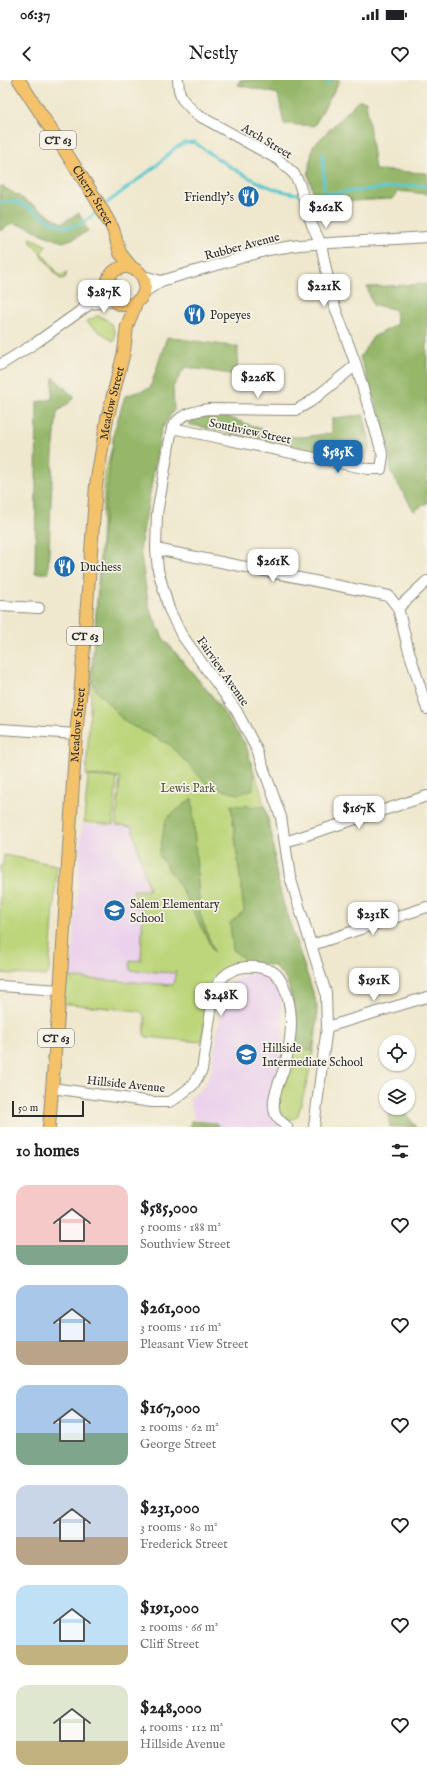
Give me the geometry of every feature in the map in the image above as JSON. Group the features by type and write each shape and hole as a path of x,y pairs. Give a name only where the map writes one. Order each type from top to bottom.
{"main road":[{"name":"Cherry Street","path":"19,80 113,229 120,253 136,272"},
{"path":"108,282 115,272 120,253"},
{"path":"115,272 123,268 136,272"},
{"name":"CT 63","path":"136,272 144,283 140,297"},
{"name":"CT 63","path":"108,282 108,293 117,303"},
{"path":"117,303 132,304 140,297"},
{"name":"Meadow Street","path":"49,1127 60,990 76,734 96,485 107,419 124,352 127,326 140,297"},
{"name":"Meadow Street","path":"117,303 127,326"}],"street":[{"name":"Arch Street","path":"178,80 180,94 190,110 214,126 279,160 291,170 299,183 312,225 321,244 332,299 356,365"},
{"name":"Rubber Avenue","path":"140,297 161,281 268,250 321,244 427,237"},
{"path":"136,272 161,281"},
{"path":"0,365 37,342 90,304 108,282"},
{"path":"90,304 117,303"},
{"path":"172,428 175,422 197,411 209,409 296,410 310,402 356,365"},
{"name":"Southview Street","path":"172,428 368,469 381,469 383,456 356,365"},
{"name":"Fairview Avenue","path":"172,428 157,514 156,549 158,570 169,609 181,634 236,710 257,750 281,817 290,878 326,993 327,1027 314,1127"},
{"path":"156,549 389,596 398,608 408,648 427,709"},
{"path":"398,608 427,581"},
{"path":"0,606 39,608"},
{"path":"0,729 76,734"},
{"path":"285,842 427,796"},
{"path":"312,945 427,907"},
{"name":"Hillside Avenue","path":"52,1088 152,1102 169,1102 182,1095 193,1085 202,1070 213,996 219,980 231,971 239,968 249,966 263,968 276,974 281,982 290,1008 290,1040 277,1090 275,1105 278,1118 287,1127"},
{"path":"0,986 60,990"},
{"path":"327,1027 427,998"}],"shaded area":[{"name":"Salem Elementary School","path":"82,824 132,827 150,894 177,950 177,972 174,985 71,977"},
{"name":"Hillside Intermediate School","path":"250,974 261,974 268,978 279,993 281,999 283,1031 282,1046 272,1090 273,1118 279,1127 220,1127 216,1123 194,1119 189,1098 201,1090 211,1072 224,992 229,984 243,976"}],"green space":[{"path":"240,80 340,80 314,126 284,124 278,94 238,85"},
{"path":"359,100 366,101 375,170 427,173 427,194 398,191 392,199 332,202 319,209 308,175 313,146"},
{"path":"2,186 62,223 79,213 88,231 63,242 44,235 29,227 12,223 0,231 0,187"},
{"path":"31,238 47,246 41,252 60,276 67,272 65,278 60,279 30,241"},
{"path":"427,284 427,503 414,511 391,472 390,454 379,413 360,357 373,337 397,324 395,309 373,305 367,287"},
{"path":"97,316 102,317 112,325 115,333 114,342 86,322"},
{"path":"167,337 238,347 237,375 185,367 173,387 174,410 161,430 140,549 149,608 163,638 212,696 246,745 254,774 253,789 239,794 210,787 170,745 125,722 96,690 91,678 106,495 114,432 125,396 150,388"},
{"path":"53,377 75,398 57,412 53,455 48,573 35,573 37,402 52,399"},
{"path":"363,415 371,447 364,459 188,424 196,416 225,416 280,436 304,437 332,433 332,418"},
{"name":"Lewis Park","path":"161,430 140,549 141,571 149,608 163,638 212,696 245,746 261,792 272,837 276,872 284,906 317,1006 316,1033 312,1060 298,1115 294,1119 284,1118 279,1112 278,1102 280,1090 293,1047 293,1026 292,1007 288,984 285,977 275,967 266,964 246,962 230,967 216,977 209,994 202,1042 146,1037 144,1034 145,1018 139,1011 59,1003 61,977 173,985 176,970 173,973 130,970 130,961 141,960 143,908 136,907 136,902 133,902 134,890 149,890 132,827 116,825 120,777 86,775 105,473 116,433"},
{"path":"88,776 117,778 113,825 84,822"},
{"path":"192,798 200,914 214,952 180,886 159,855 166,819"},
{"path":"231,805 265,807 272,837 276,872 284,906 315,998 317,1021 312,1051 294,1047 294,1005 287,981 275,966 247,962 233,950 230,923 244,911"},
{"path":"4,855 57,865 49,971 46,976 0,973 0,866 3,866"},
{"path":"388,1115 407,1115 416,1127 390,1127"},
{"path":"191,1121 216,1123 220,1127 190,1127"}],"waterway":[{"path":"103,206 156,166 175,148 184,143 194,142 244,175 273,188 300,194"},
{"path":"323,155 324,194"},
{"path":"305,194 324,194 417,185 427,186"},
{"path":"0,202 16,202 53,222 69,227 82,223 99,210"}],"place":[{"name":"Friendly's","path":"249,197"},
{"name":"Popeyes","path":"195,315"},
{"name":"Duchess","path":"64,567"},
{"name":"Salem Elementary School","path":"115,911"},
{"name":"Hillside Intermediate School","path":"247,1055"}]}
